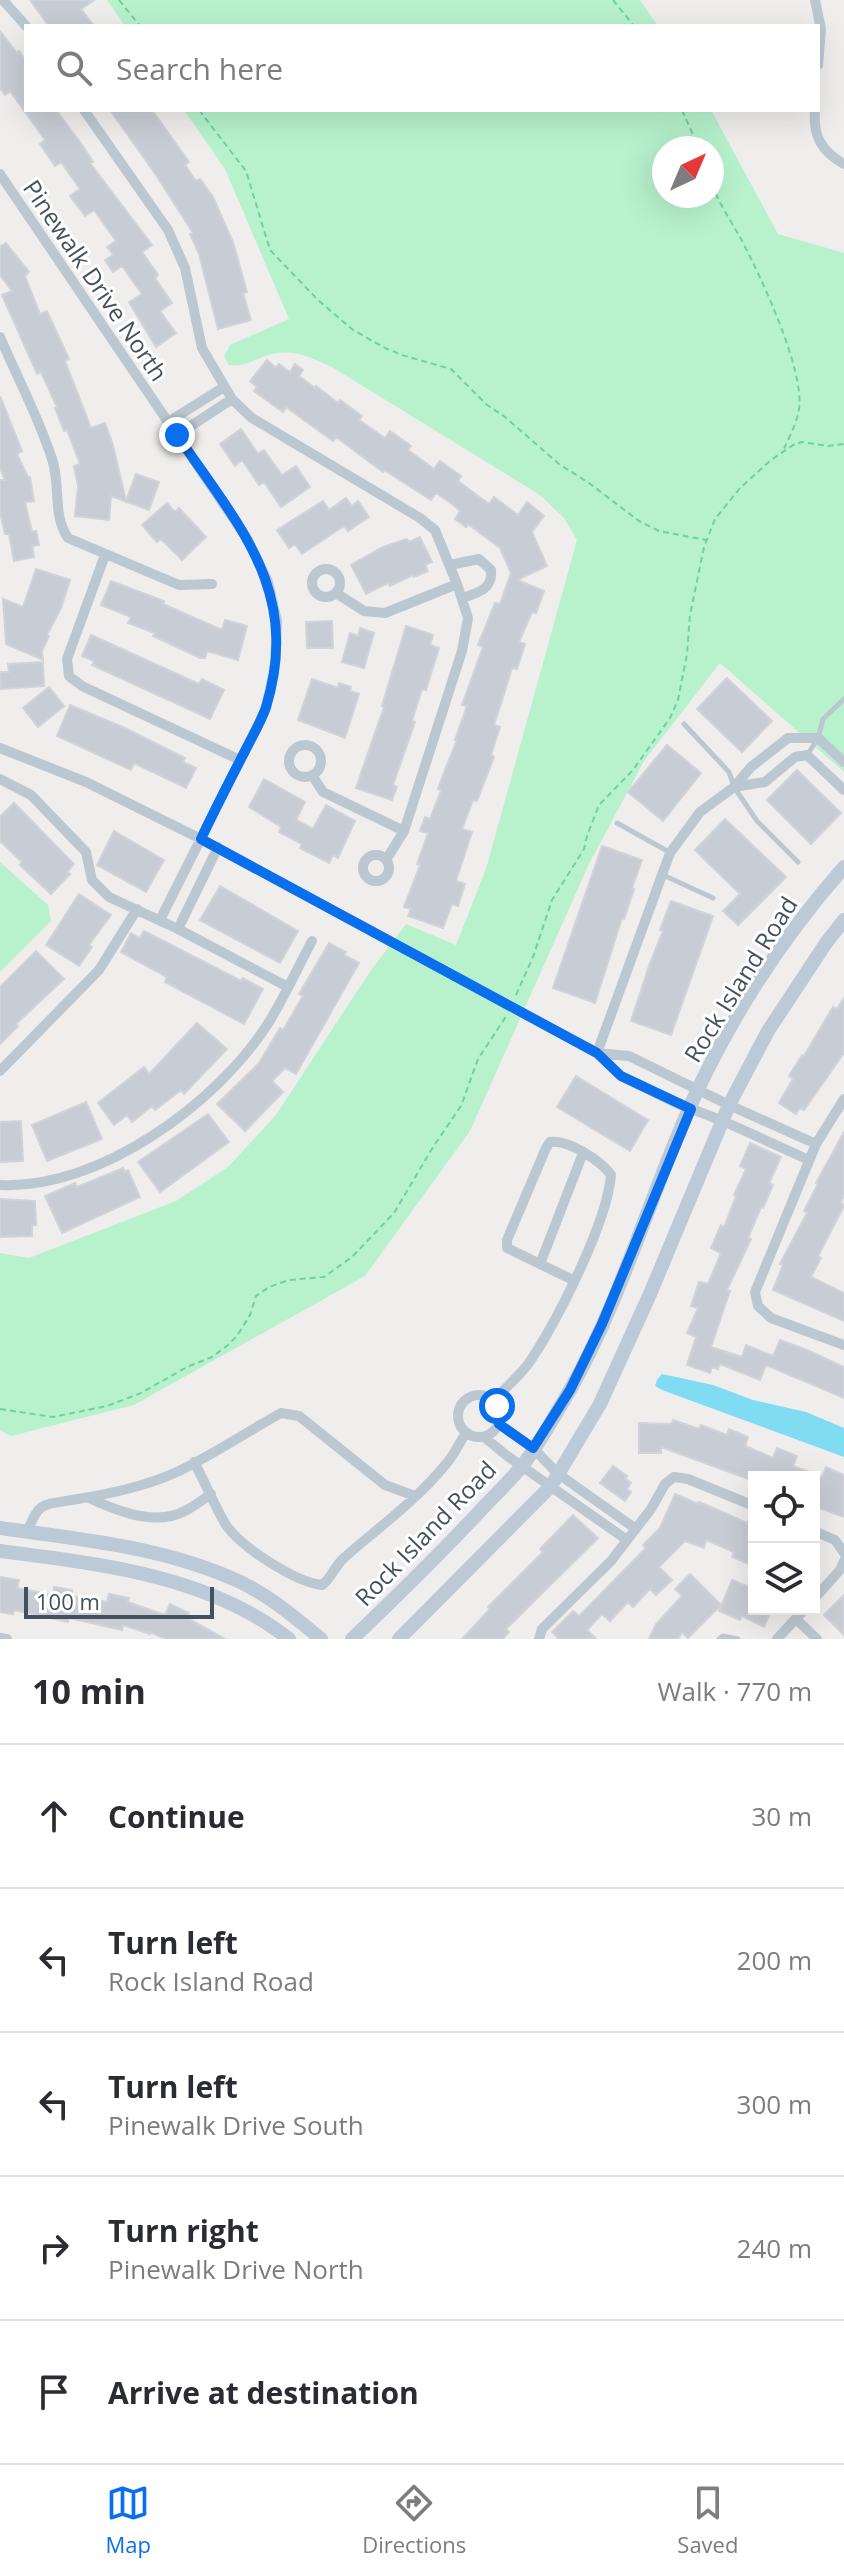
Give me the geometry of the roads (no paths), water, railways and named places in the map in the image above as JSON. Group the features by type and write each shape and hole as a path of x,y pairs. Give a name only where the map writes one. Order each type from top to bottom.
{"main road":[{"name":"Rock Island Road","path":"352,1639 441,1553 522,1466 570,1390 596,1336 698,1090 779,950 844,867"},
{"path":"399,1639 554,1479 600,1404 729,1105 768,1031 844,920"},
{"path":"0,1528 120,1546 182,1559 231,1577 278,1604 321,1639"},
{"path":"0,1551 93,1565 184,1585 241,1606 289,1639"}],"street":[{"path":"3,0 24,24"},
{"path":"815,0 820,24"},
{"path":"85,112 168,230 185,268 202,348 232,399 252,418 420,518 435,530 450,565 468,618 462,651 404,831 386,860"},
{"path":"815,112 813,127 819,143 830,156 844,164"},
{"name":"Pinewalk Drive North","path":"0,174 248,540 268,582 277,621 275,665 266,709 160,920"},
{"path":"0,337 51,456 58,479 59,525 68,538 179,585 212,584"},
{"path":"168,422 224,387"},
{"path":"177,435 232,399"},
{"path":"105,555 67,659 69,676 82,686 240,760"},
{"path":"450,565 479,559 491,570 490,581 484,591 462,598"},
{"path":"336,593 364,611 385,613 457,584"},
{"path":"597,1053 670,853 700,812 734,787 751,767 788,738 818,738 844,762"},
{"path":"0,748 86,782 218,847 597,1053 621,1076 809,1160"},
{"path":"734,787 765,782 795,757 807,755 844,790"},
{"path":"312,775 323,792 404,831"},
{"path":"0,779 31,795 86,852 92,880 109,897 178,929 288,987"},
{"path":"178,929 218,847"},
{"path":"0,1071 99,970 137,909"},
{"path":"0,1185 28,1184 116,1157 152,1138 194,1106 248,1051 270,1021 312,941"},
{"path":"597,1053 629,1056 816,1144"},
{"path":"844,1099 816,1144 755,1292 758,1306 771,1318 844,1345"},
{"path":"493,1401 529,1363 573,1280 609,1195 611,1175 603,1165 560,1141 550,1142 507,1240 507,1248 573,1280"},
{"path":"540,1264 583,1153"},
{"path":"484,1437 499,1424 499,1411 493,1401 477,1395 463,1403 458,1418 466,1433 484,1437 522,1466 554,1479 636,1529"},
{"path":"27,1532 33,1515 42,1505 151,1482 194,1462 281,1413 299,1416 385,1485 415,1496"},
{"path":"499,1424 533,1448 554,1479 627,1540"},
{"path":"194,1462 227,1526 242,1542 291,1574 322,1585 344,1557 415,1496 447,1463 466,1433"},
{"path":"539,1639 542,1629 611,1561 651,1509 665,1484 674,1477 688,1479 748,1504"},
{"path":"87,1497 110,1508 142,1516 170,1517 211,1494"},
{"path":"820,1534 835,1540 844,1553"},
{"path":"820,1592 844,1561"},
{"path":"777,1639 800,1615"},
{"path":"796,1619 817,1639"},
{"path":"0,1638 7,1639"}],"lane":[{"path":"807,755 818,738 823,719 844,699"},
{"path":"684,724 729,772 734,787 757,821 798,862"},
{"path":"617,823 670,853"},
{"path":"662,875 713,898"},
{"path":"719,1639 723,1636 738,1639"}],"water":[{"path":"662,1374 806,1412 844,1428 844,1457 662,1390 655,1386"}]}
